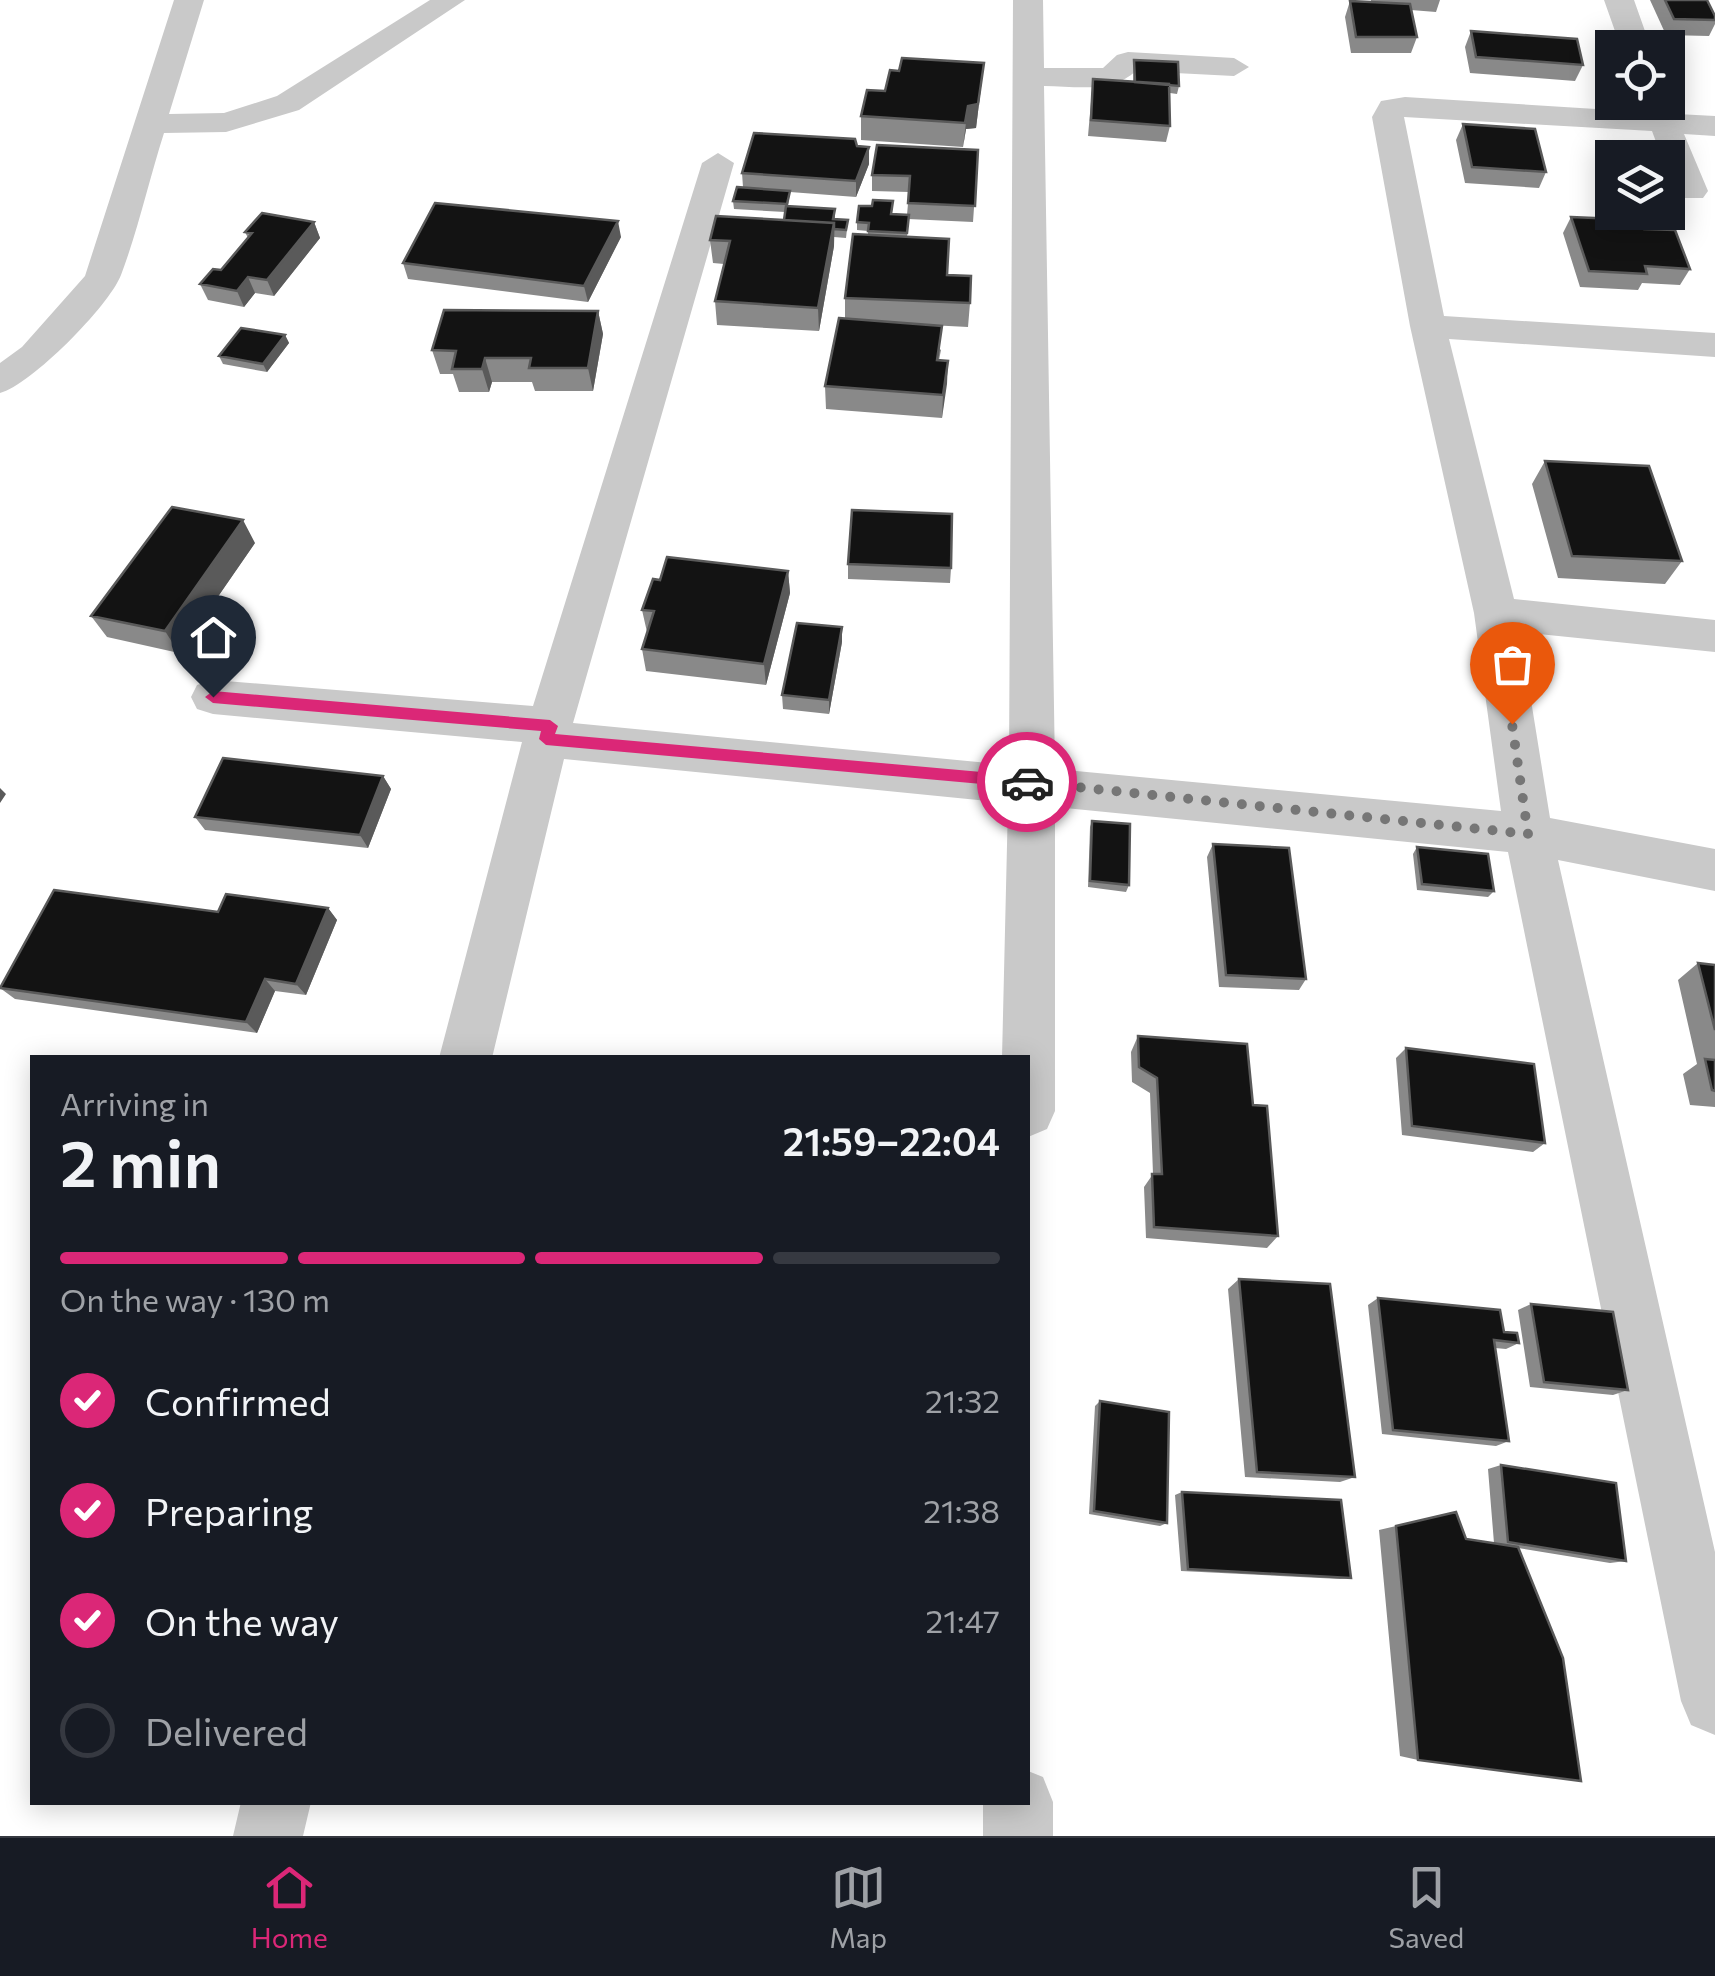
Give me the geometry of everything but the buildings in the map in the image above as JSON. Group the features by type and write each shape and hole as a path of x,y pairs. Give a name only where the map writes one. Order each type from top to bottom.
{"street":[{"path":"0,381 35,355 102,279 189,0"},
{"path":"148,124 226,122 288,104 450,0"},
{"path":"1028,0 1032,782 1029,1055"},
{"path":"1619,0 1630,30"},
{"path":"1029,78 1111,77 1128,61 1144,60 1234,67"},
{"path":"1595,111 1392,108 1388,118 1428,326 1496,613 1528,834 1715,1701"},
{"path":"1685,118 1715,126"},
{"path":"1662,120 1691,191"},
{"path":"466,1055 548,732 718,163"},
{"path":"1428,326 1715,345"},
{"path":"1496,613 1715,636"},
{"path":"213,697 1528,834 1715,870"},
{"path":"268,1836 275,1805"},
{"path":"1018,1805 1018,1836"}],"way so far":[{"path":"1027,782 1528,834 1512,724"}],"route":[{"path":"213,697 550,726 546,739 1027,782"}]}
